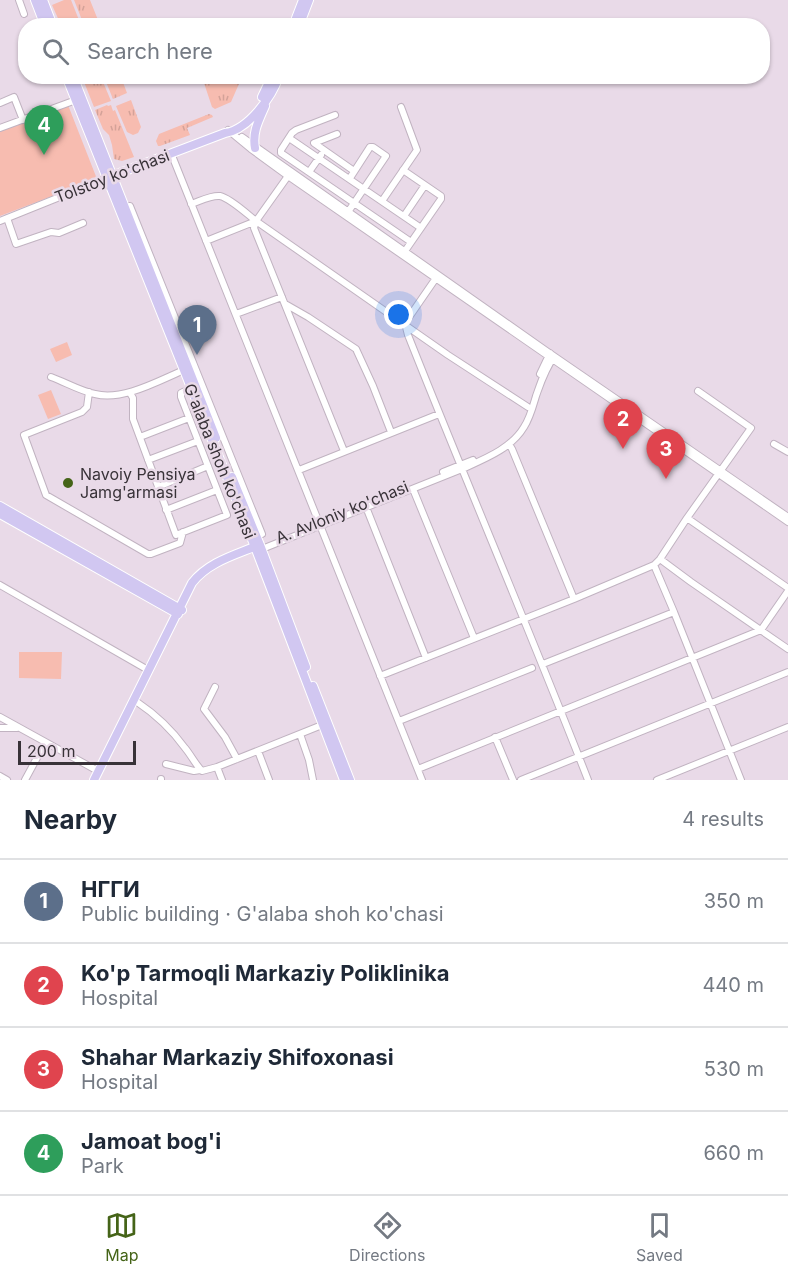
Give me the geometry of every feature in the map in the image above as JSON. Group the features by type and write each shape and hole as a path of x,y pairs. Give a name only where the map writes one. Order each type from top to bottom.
{"main road":[{"path":"35,0 42,18"},
{"path":"43,0 50,18"},
{"path":"296,18 303,0"},
{"path":"300,18 303,0"},
{"name":"G'alaba shoh ko'chasi","path":"69,84 110,177 126,207 250,514 258,548 344,780"},
{"name":"G'alaba shoh ko'chasi","path":"76,84 191,388 258,548 350,780"},
{"name":"Tolstoy ko'chasi","path":"229,130 255,109 269,84"},
{"name":"Tolstoy ko'chasi","path":"110,177 245,123 255,115 275,84"},
{"path":"255,148 255,130 267,99"},
{"path":"0,506 179,611"},
{"path":"0,514 179,611"},
{"name":"A. Avloniy ko'chasi","path":"96,777 137,702 192,584 214,564 258,548"},
{"name":"A. Avloniy ko'chasi","path":"96,777 179,611"}],"street":[{"path":"19,0 24,14"},
{"path":"0,103 14,97 22,120"},
{"path":"0,128 76,100"},
{"path":"382,201 417,150 401,108"},
{"path":"334,115 296,130 281,153 411,242"},
{"path":"229,130 436,278 788,517"},
{"path":"229,130 288,176 405,251 551,357"},
{"path":"337,134 314,143 354,171"},
{"path":"289,138 421,228"},
{"path":"346,212 386,156 370,147 350,178"},
{"path":"309,172 324,151"},
{"path":"171,153 422,780"},
{"path":"403,170 441,196 441,200 405,251"},
{"path":"288,176 256,221 254,228 345,451"},
{"name":"Tolstoy ko'chasi","path":"3,219 110,177"},
{"path":"404,216 425,185"},
{"path":"191,204 221,196 528,407"},
{"path":"3,219 16,244 83,224"},
{"path":"206,242 256,221"},
{"path":"405,323 436,278"},
{"path":"236,314 282,297"},
{"path":"286,305 356,349 391,432"},
{"path":"405,323 439,414 543,664 588,780"},
{"name":"A. Avloniy ko'chasi","path":"320,523 413,489 462,467 512,437 519,430 536,385 551,357"},
{"name":"A. Avloniy ko'chasi","path":"258,548 483,460 509,444 525,426 551,357"},
{"path":"51,377 95,394 116,396 130,393 184,370"},
{"path":"130,393 133,419 176,535 227,515 181,393 191,388"},
{"path":"380,676 654,565 751,428 698,391"},
{"path":"89,392 87,407 82,412 24,435 46,495 148,554 180,543 183,532"},
{"path":"298,470 439,414"},
{"path":"140,438 189,418"},
{"path":"148,460 198,441"},
{"path":"509,444 574,599"},
{"path":"774,444 788,452"},
{"path":"158,487 208,466"},
{"path":"719,472 788,522"},
{"path":"413,489 474,638"},
{"path":"166,510 218,490"},
{"path":"366,507 426,658"},
{"path":"250,514 261,534"},
{"path":"418,769 761,630 788,590 687,518"},
{"path":"660,559 788,649"},
{"path":"654,565 741,780"},
{"path":"0,585 148,670"},
{"path":"543,664 674,612"},
{"path":"399,721 532,668"},
{"path":"521,780 788,672"},
{"path":"215,687 204,709 225,737 237,759"},
{"path":"137,702 164,723 200,770"},
{"path":"0,717 45,743 96,777"},
{"path":"166,764 194,771 205,771 322,725"},
{"path":"657,780 788,727"},
{"path":"0,728 18,728"},
{"path":"300,734 313,780"},
{"path":"495,737 513,780"},
{"path":"25,780 45,743"},
{"path":"258,751 269,780"},
{"path":"217,767 222,780"},
{"path":"0,776 7,780"}],"green space":[{"path":"71,0 78,18 58,18 52,5"},
{"path":"74,0 90,0 97,18 81,18"},
{"path":"85,84 104,84 111,101 94,107"},
{"path":"107,84 124,84 127,93 113,99"},
{"path":"205,84 239,84 231,102 215,109 212,107"},
{"path":"131,100 141,127 138,133 133,135 127,132 116,106"},
{"path":"68,105 97,179 0,216 0,131"},
{"path":"111,105 113,111 115,110 134,157 122,161 114,159 109,135 103,129 95,110"},
{"path":"209,114 213,117 187,128 190,135 158,146 156,141 159,134"},
{"path":"67,342 72,355 56,362 50,349"},
{"path":"51,390 61,414 48,419 38,395"},
{"path":"19,652 62,652 61,679 19,678"}],"place":[{"name":"Jamoat bog'i","path":"44,155"},
{"name":"НГГИ","path":"197,355"},
{"name":"Ko'p Tarmoqli Markaziy Poliklinika","path":"623,449"},
{"name":"Shahar Markaziy Shifoxonasi","path":"666,479"},
{"name":"Navoiy Pensiya Jamg'armasi","path":"68,483"}]}
